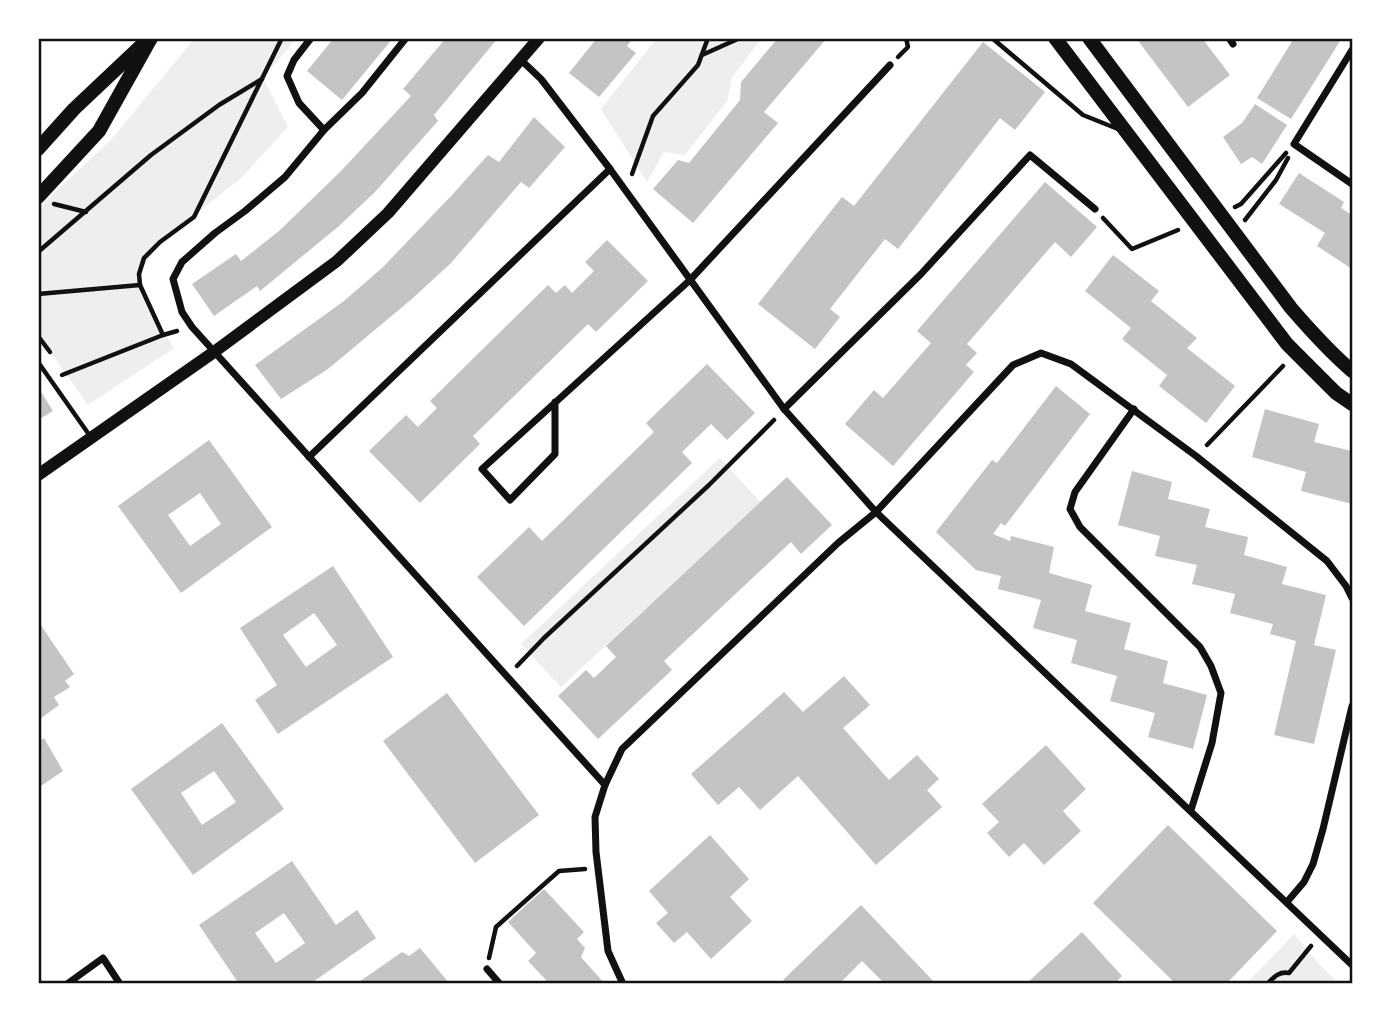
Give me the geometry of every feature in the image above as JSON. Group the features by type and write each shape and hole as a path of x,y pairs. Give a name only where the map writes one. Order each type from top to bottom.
{"main road":[{"path":"38,149 74,108 150,38"},
{"path":"39,197 99,131 150,38"},
{"path":"1055,38 1295,354 1336,393 1353,404"},
{"path":"1089,38 1291,307 1338,360 1353,371"}],"street":[{"path":"311,38 294,60 288,76 299,103 324,130"},
{"path":"406,38 362,93 324,130 285,177 182,261 173,279 182,312 192,327 605,785"},
{"path":"38,475 214,352 337,261 387,213 539,38"},
{"path":"1353,50 1294,144 1353,184"},
{"path":"521,60 541,79 610,169 784,409 876,512 1353,965"},
{"path":"555,402 555,454 510,500 482,469 555,402 690,280 890,65"},
{"path":"784,409 921,274 1030,155 1095,209"},
{"path":"309,457 610,169"},
{"path":"623,984 608,951 596,852 595,817 605,785 622,749 838,543 876,512 1013,365 1041,353 1071,364 1196,456 1327,561 1353,598"},
{"path":"1134,409 1075,492 1070,509 1080,527 1200,647 1211,666 1220,693 1212,743 1192,810"},
{"path":"1287,902 1304,881 1313,864 1353,706"},
{"path":"67,984 103,958 120,984"},
{"path":"487,969 500,984"}],"lane":[{"path":"992,38 1083,115 1126,132"},
{"path":"38,362 92,438"}],"path":[{"path":"51,380 163,335 140,285 139,274 144,258 160,242 194,217 282,38"},
{"path":"626,192 653,116 698,65 708,38"},
{"path":"701,55 740,38"},
{"path":"906,38 908,47"},
{"path":"38,252 150,155 219,105 263,78"},
{"path":"1241,204 1294,144"},
{"path":"1235,232 1285,166"},
{"path":"39,197 51,204 86,212"},
{"path":"1095,209 1132,249"},
{"path":"38,293 140,285"},
{"path":"1196,456 1295,354"},
{"path":"507,676 544,638 709,485 784,409"},
{"path":"487,969 496,927 559,871 598,867"},
{"path":"1267,984 1278,974 1289,973 1321,935"}],"shaded area":[{"path":"194,39 296,39 263,78 288,127 240,179 160,242 139,274 156,320 174,348 88,405 39,336 38,208 111,140"},
{"path":"656,39 761,39 732,78 727,101 685,155 664,152 647,182 601,109"},
{"path":"720,458 760,502 561,687 521,644"},
{"path":"1294,934 1338,983 1246,984"}],"building":[{"path":"334,38 393,38 342,100 307,71"},
{"path":"446,38 498,38 434,115 438,121 375,192 339,226 260,291 257,286 214,316 192,284 236,254 241,261 279,231 340,172 411,96 403,89"},
{"path":"597,38 633,38 627,46 636,53 599,97 569,73"},
{"path":"778,38 827,38 764,112 778,123 693,223 653,189 678,160 689,163 740,100 741,82"},
{"path":"1136,38 1202,38 1230,75 1188,107"},
{"path":"1294,38 1342,38 1291,119 1257,98"},
{"path":"983,42 1045,92 1015,130 1000,118 898,249 885,239 830,309 840,317 815,349 758,304 842,197 854,206"},
{"path":"1255,104 1287,125 1262,164 1252,157 1241,164 1223,137 1242,123"},
{"path":"534,117 565,147 529,188 521,182 451,263 413,298 328,369 281,399 255,365 344,301 383,267 488,155 499,162"},
{"path":"1299,173 1344,202 1341,208 1352,215 1352,269 1317,246 1325,233 1279,204"},
{"path":"1045,182 1097,227 1071,257 1055,242 967,344 977,353 966,365 974,372 893,466 845,424 874,390 883,398 931,343 917,331"},
{"path":"607,240 648,281 596,332 588,324 473,436 480,444 420,503 369,451 406,415 418,427 437,408 430,401 548,285 556,293 565,285 572,293 594,271 585,262"},
{"path":"1113,255 1159,291 1151,301 1197,338 1187,348 1235,386 1206,423 1159,386 1167,375 1122,339 1131,328 1085,291"},
{"path":"707,364 755,413 727,440 711,424 682,452 692,463 524,626 477,577 529,527 542,541 654,432 646,423"},
{"path":"1056,386 1090,414 1005,526 1001,523 993,534 1010,541 1011,536 1054,547 1049,573 1092,585 1085,611 1131,623 1124,649 1168,661 1163,683 1207,695 1193,749 1148,737 1155,713 1110,701 1117,676 1071,663 1077,640 1033,628 1041,600 998,589 1001,576 976,570 936,532 992,460 997,463"},
{"path":"38,387 53,411 38,420"},
{"path":"1265,409 1319,424 1314,442 1352,451 1352,504 1301,491 1306,472 1252,457"},
{"path":"209,440 272,527 181,593 118,506","holes":["200,493 221,524 190,546 168,515"]},
{"path":"1132,471 1172,482 1168,499 1210,509 1205,527 1248,537 1244,555 1287,567 1282,584 1326,595 1314,645 1336,650 1314,744 1274,735 1296,641 1270,634 1273,624 1230,613 1235,594 1192,584 1197,565 1155,556 1160,536 1118,525"},
{"path":"787,477 832,525 801,554 791,542 664,661 672,670 598,739 558,696 586,670 594,678 616,657 606,646"},
{"path":"333,566 393,657 278,734 255,700 277,685 240,628","holes":["314,613 337,645 306,667 283,635"]},
{"path":"38,621 74,674 65,681 70,687 54,697 59,705 40,719"},
{"path":"844,676 870,705 843,728 889,780 917,755 939,779 927,790 942,807 876,865 798,776 760,810 739,787 718,805 691,774 784,692 803,712"},
{"path":"447,693 539,815 475,863 383,741"},
{"path":"222,723 284,809 193,875 131,789","holes":["214,771 236,802 202,825 181,793"]},
{"path":"44,738 63,771 38,788 38,742"},
{"path":"1046,745 1086,789 1063,811 1081,831 1044,865 1024,843 1009,857 987,833 999,822 982,804"},
{"path":"1168,825 1277,931 1226,984 1176,984 1093,903"},
{"path":"710,835 749,879 730,897 752,921 711,959 687,932 674,943 656,923 668,913 649,891"},
{"path":"292,861 336,925 357,910 376,938 310,984 239,984 199,925","holes":["284,913 305,943 276,963 255,933"]},
{"path":"544,889 584,932 577,939 585,948 581,957 605,984 541,984 546,980 528,961 536,953 508,922"},
{"path":"861,905 936,984 885,984 862,961 839,984 786,984 783,980"},
{"path":"1082,932 1122,976 1114,984 1026,984"},
{"path":"420,948 450,984 356,984 402,952 409,956"}]}
